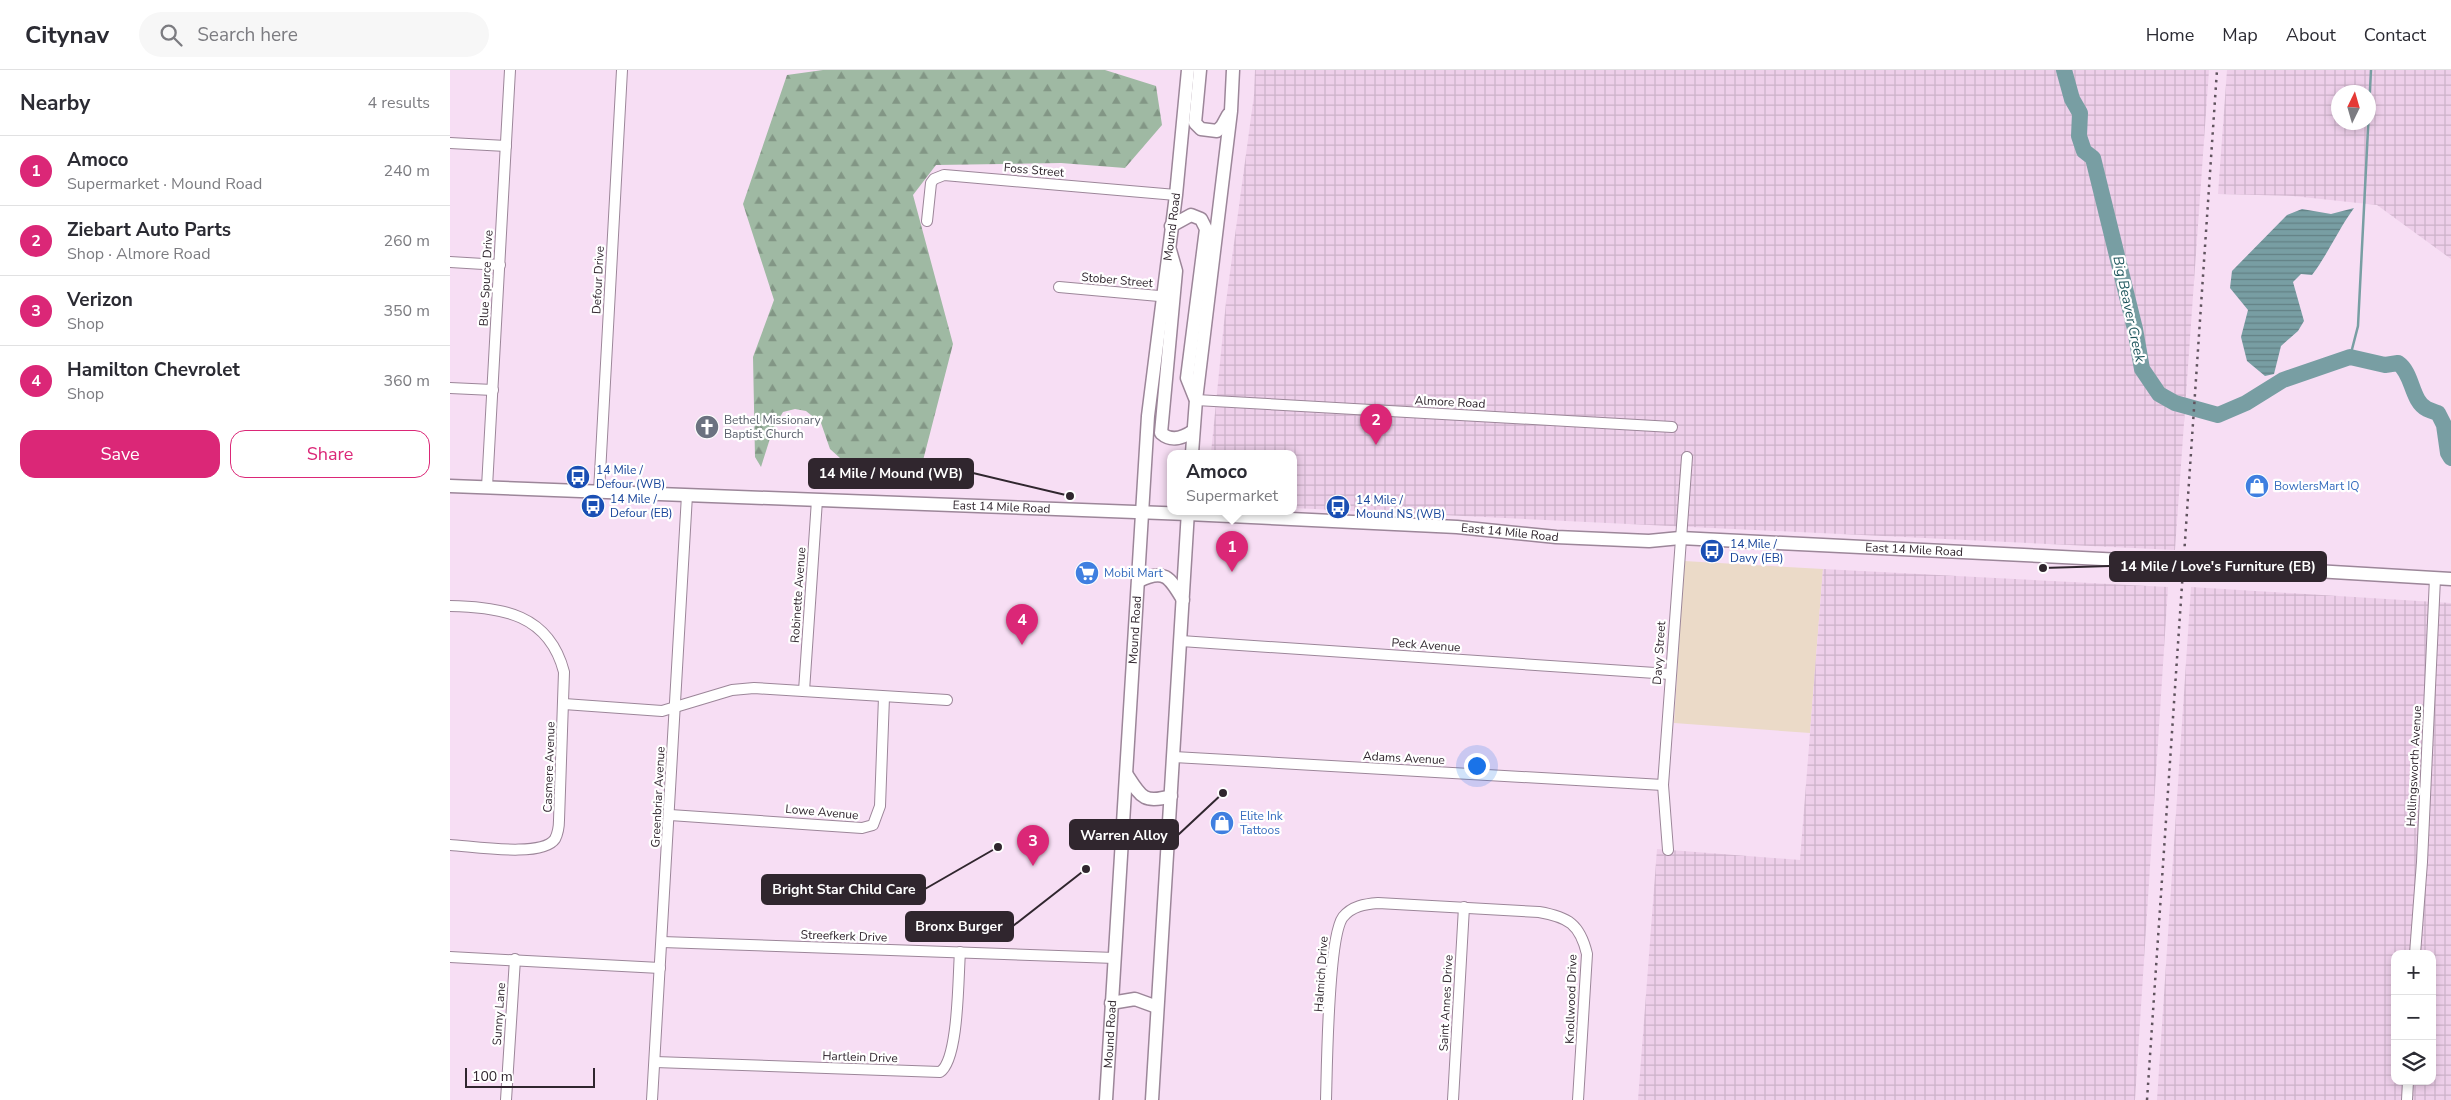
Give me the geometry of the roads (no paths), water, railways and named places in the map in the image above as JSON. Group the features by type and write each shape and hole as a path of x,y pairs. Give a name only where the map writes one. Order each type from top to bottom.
{"main road":[{"name":"Mound Road","path":"1106,1100 1149,408 1167,297 1169,245 1176,195 1188,70"},
{"path":"1200,70 1195,122 1201,130 1217,131 1231,110"},
{"path":"1192,450 1196,400 1231,110 1233,70"},
{"path":"1172,226 1181,219 1191,215 1202,219 1206,229 1187,378 1196,400"},
{"path":"1167,297 1161,433 1170,438 1182,438 1193,432"},
{"name":"East 14 Mile Road","path":"450,486 1167,512"},
{"path":"1152,1100 1188,515"},
{"name":"East 14 Mile Road","path":"1242,515 1456,527 1556,537 1649,542 1680,538 2174,562 2451,579"},
{"path":"1139,581 1149,576 1162,575 1172,582 1183,600"},
{"path":"1127,775 1144,798 1156,800 1171,796"},
{"path":"1111,1003 1135,999 1158,1006"}],"street":[{"name":"Blue Spurce Drive","path":"487,487 510,70"},
{"name":"Defour Drive","path":"599,492 622,70"},
{"path":"450,143 506,146"},
{"name":"Foss Street","path":"927,221 931,183 934,179 944,175 1176,195"},
{"path":"450,262 500,265"},
{"name":"Stober Street","path":"1059,287 1167,297"},
{"path":"450,388 493,390"},
{"name":"Almore Road","path":"1196,400 1672,427"},
{"name":"Davy Street","path":"1668,850 1663,785 1687,457"},
{"name":"Greenbriar Avenue","path":"652,1100 670,815 687,495"},
{"name":"Robinette Avenue","path":"804,691 817,500"},
{"name":"Hollingsworth Avenue","path":"2415,950 2422,862 2435,578"},
{"path":"450,606 503,610 525,618 535,626 553,645 560,657 564,672 564,704"},
{"name":"Peck Avenue","path":"1180,640 1670,674"},
{"name":"Casmere Avenue","path":"450,845 528,849 543,848 555,838 559,820 564,704 662,710 732,690 754,688 947,700"},
{"name":"Lowe Avenue","path":"670,815 862,828 872,825 880,806 884,697"},
{"name":"Adams Avenue","path":"1174,757 1663,785"},
{"name":"Halmich Drive","path":"1326,1100 1333,956 1338,926 1344,916 1356,907 1378,903 1464,907"},
{"name":"Saint Annes Drive","path":"1453,1100 1464,907"},
{"name":"Knollwood Drive","path":"1464,907 1555,915 1573,924 1584,940 1586,974 1578,1100"},
{"name":"Streefkerk Drive","path":"662,942 1115,958"},
{"name":"Hartlein Drive","path":"655,1062 940,1072 947,1065 952,1049 960,952"},
{"path":"450,957 660,968"},
{"name":"Sunny Lane","path":"506,1100 515,959"},
{"path":"2406,1100 2408,1085"}],"waterway":[{"name":"Big Beaver Creek","path":"2064,70 2072,99 2080,113 2079,136 2084,151 2093,158 2135,329 2142,369 2159,394 2175,403 2218,415 2246,403 2283,380 2350,357 2385,365 2398,363 2407,373 2418,400 2427,409 2438,413 2444,425 2448,453 2451,458"},
{"path":"2350,357 2358,326 2371,70"}],"railway":[{"path":"2147,1100 2217,70"}],"place":[{"name":"Bethel Missionary Baptist Church","path":"707,427"},
{"name":"Ziebart Auto Parts","path":"1376,445"},
{"name":"14 Mile / Defour (WB)","path":"578,477"},
{"name":"BowlersMart IQ","path":"2257,486"},
{"name":"14 Mile / Mound (WB)","path":"1070,496"},
{"name":"14 Mile / Defour (EB)","path":"593,506"},
{"name":"14 Mile / Mound NS (WB)","path":"1338,507"},
{"name":"14 Mile / Davy (EB)","path":"1712,551"},
{"name":"14 Mile / Love's Furniture (EB)","path":"2043,568"},
{"name":"Amoco","path":"1232,572"},
{"name":"Mobil Mart","path":"1087,573"},
{"name":"Hamilton Chevrolet","path":"1022,645"},
{"name":"Warren Alloy","path":"1223,793"},
{"name":"Elite Ink Tattoos","path":"1222,823"},
{"name":"Bright Star Child Care","path":"998,847"},
{"name":"Verizon","path":"1033,866"},
{"name":"Bronx Burger","path":"1086,869"}]}
